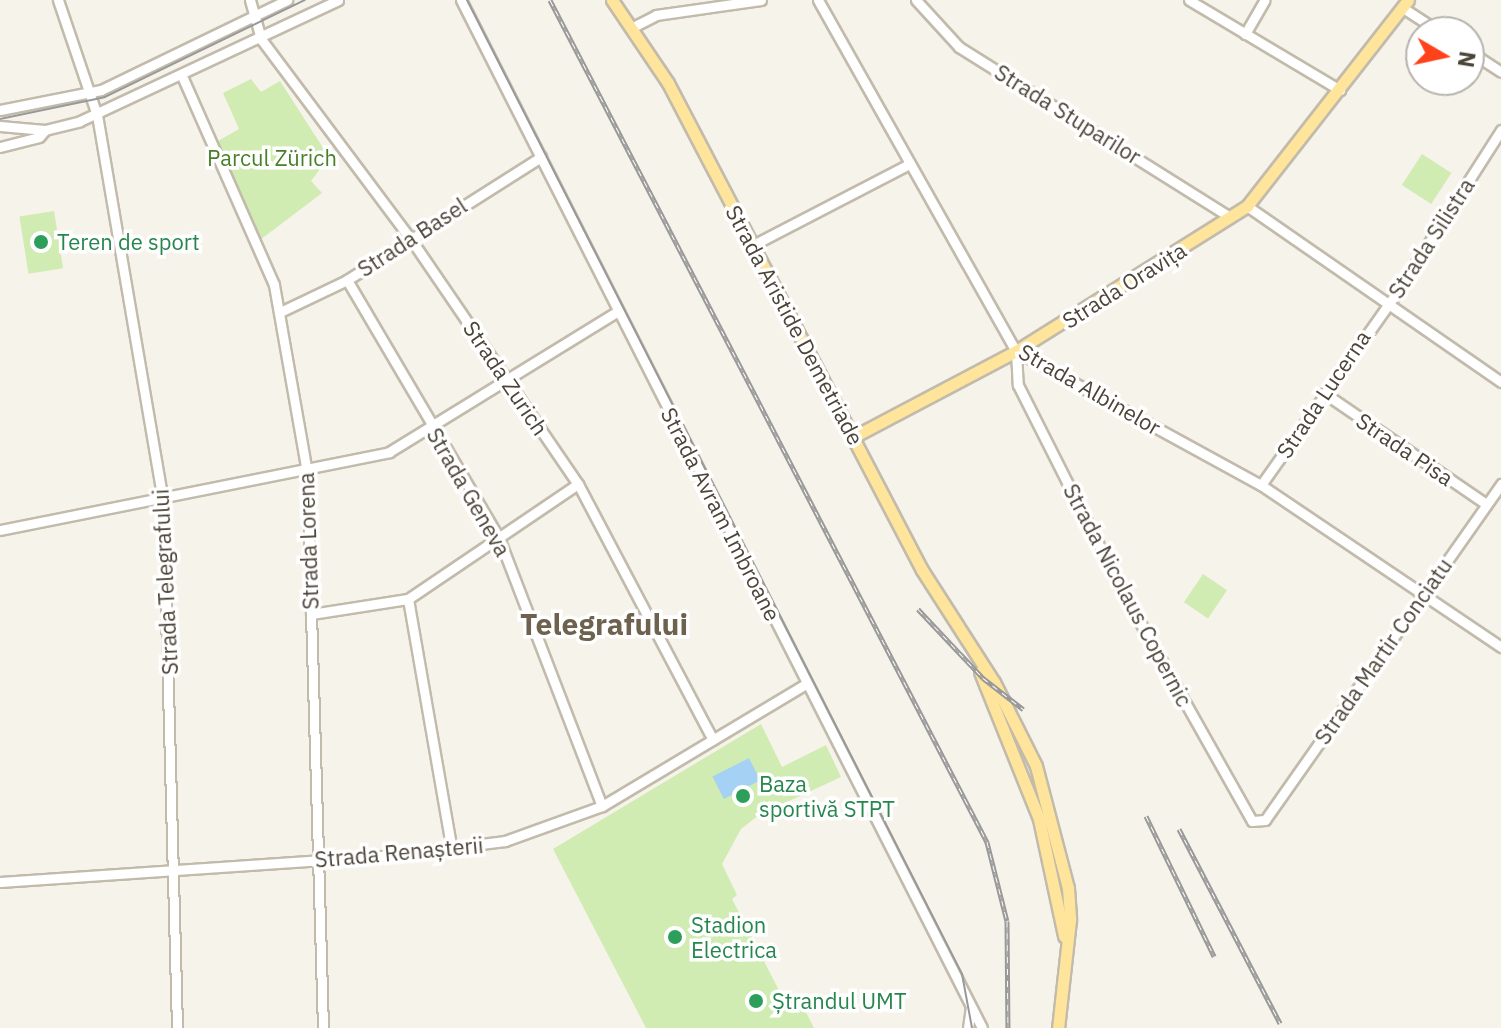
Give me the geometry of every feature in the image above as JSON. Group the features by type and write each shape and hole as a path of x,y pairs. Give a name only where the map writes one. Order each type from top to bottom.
{"main road":[{"name":"Strada Aristide Demetriade","path":"612,0 668,83 940,603 972,653 1042,829 1066,950 1058,1028"},
{"name":"Strada Oravița","path":"853,437 1016,351 1247,206 1406,2"}],"street":[{"name":"Strada Telegrafului","path":"58,0 97,115 163,500 177,1028"},
{"path":"250,0 261,39"},
{"path":"0,110 90,93 287,0"},
{"path":"0,126 45,130 97,115 338,0"},
{"name":"Strada Avram Imbroane","path":"461,0 982,1028"},
{"path":"631,28 656,15 761,0"},
{"name":"Strada Albinelor","path":"818,0 1016,351 1261,485 1501,647"},
{"name":"Strada Stuparilor","path":"916,0 959,47 1230,217"},
{"path":"1189,0 1340,90"},
{"path":"1245,34 1265,0"},
{"path":"1406,2 1422,16"},
{"name":"Strada Zurich","path":"261,39 410,238 578,484 713,740"},
{"name":"Strada Lorena","path":"182,76 274,285 307,473 315,860 323,1028"},
{"path":"0,147 39,137 45,130"},
{"name":"Strada Silistra","path":"1387,305 1501,130"},
{"name":"Strada Basel","path":"280,312 347,280 541,157"},
{"path":"753,245 909,164"},
{"path":"1247,206 1501,382"},
{"name":"Strada Geneva","path":"347,280 499,538 602,806"},
{"name":"Strada Lucerna","path":"1261,485 1387,305"},
{"path":"0,530 307,473 389,452 433,429 507,378 618,311"},
{"name":"Strada Nicolaus Copernic","path":"1016,351 1018,385 1119,585 1242,809 1252,821 1265,820"},
{"name":"Strada Pisa","path":"1324,393 1486,504"},
{"path":"311,614 408,599 578,484"},
{"name":"Strada Martir Conciatu","path":"1265,820 1501,484"},
{"path":"408,599 452,850"},
{"name":"Strada Renașterii","path":"0,882 175,866 452,850 505,841 602,806 806,684"},
{"path":"968,1028 971,1007"}],"green space":[{"name":"Parcul Zürich","path":"251,79 261,92 280,81 329,157 311,181 322,193 260,240 218,141 239,129 223,93"},
{"path":"1422,154 1451,173 1431,204 1402,185"},
{"name":"Teren de sport","path":"54,211 63,268 29,274 19,216"},
{"path":"1203,574 1227,590 1208,618 1184,602"},
{"name":"Stadion Electrica","path":"761,724 782,767 826,745 841,777 759,815 741,829 722,864 737,895 732,899 786,1004 799,998 814,1028 646,1028 553,849"}],"water":[{"path":"749,758 760,780 724,799 712,777"}],"tram line":[{"path":"0,119 105,97 305,0"},
{"path":"467,0 962,974 972,1028"}],"railway":[{"path":"550,0 987,842 1007,921 1008,1028"},
{"path":"918,609 983,678 1023,709"},
{"path":"1146,816 1214,956"},
{"path":"1179,829 1280,1023"}],"place":[{"name":"Teren de sport","path":"41,242"},
{"name":"Baza sportivă STPT","path":"743,796"},
{"name":"Stadion Electrica","path":"675,937"},
{"name":"Ștrandul UMT","path":"756,1001"}],"district":[{"name":"Telegrafului","path":"604,624"}]}
